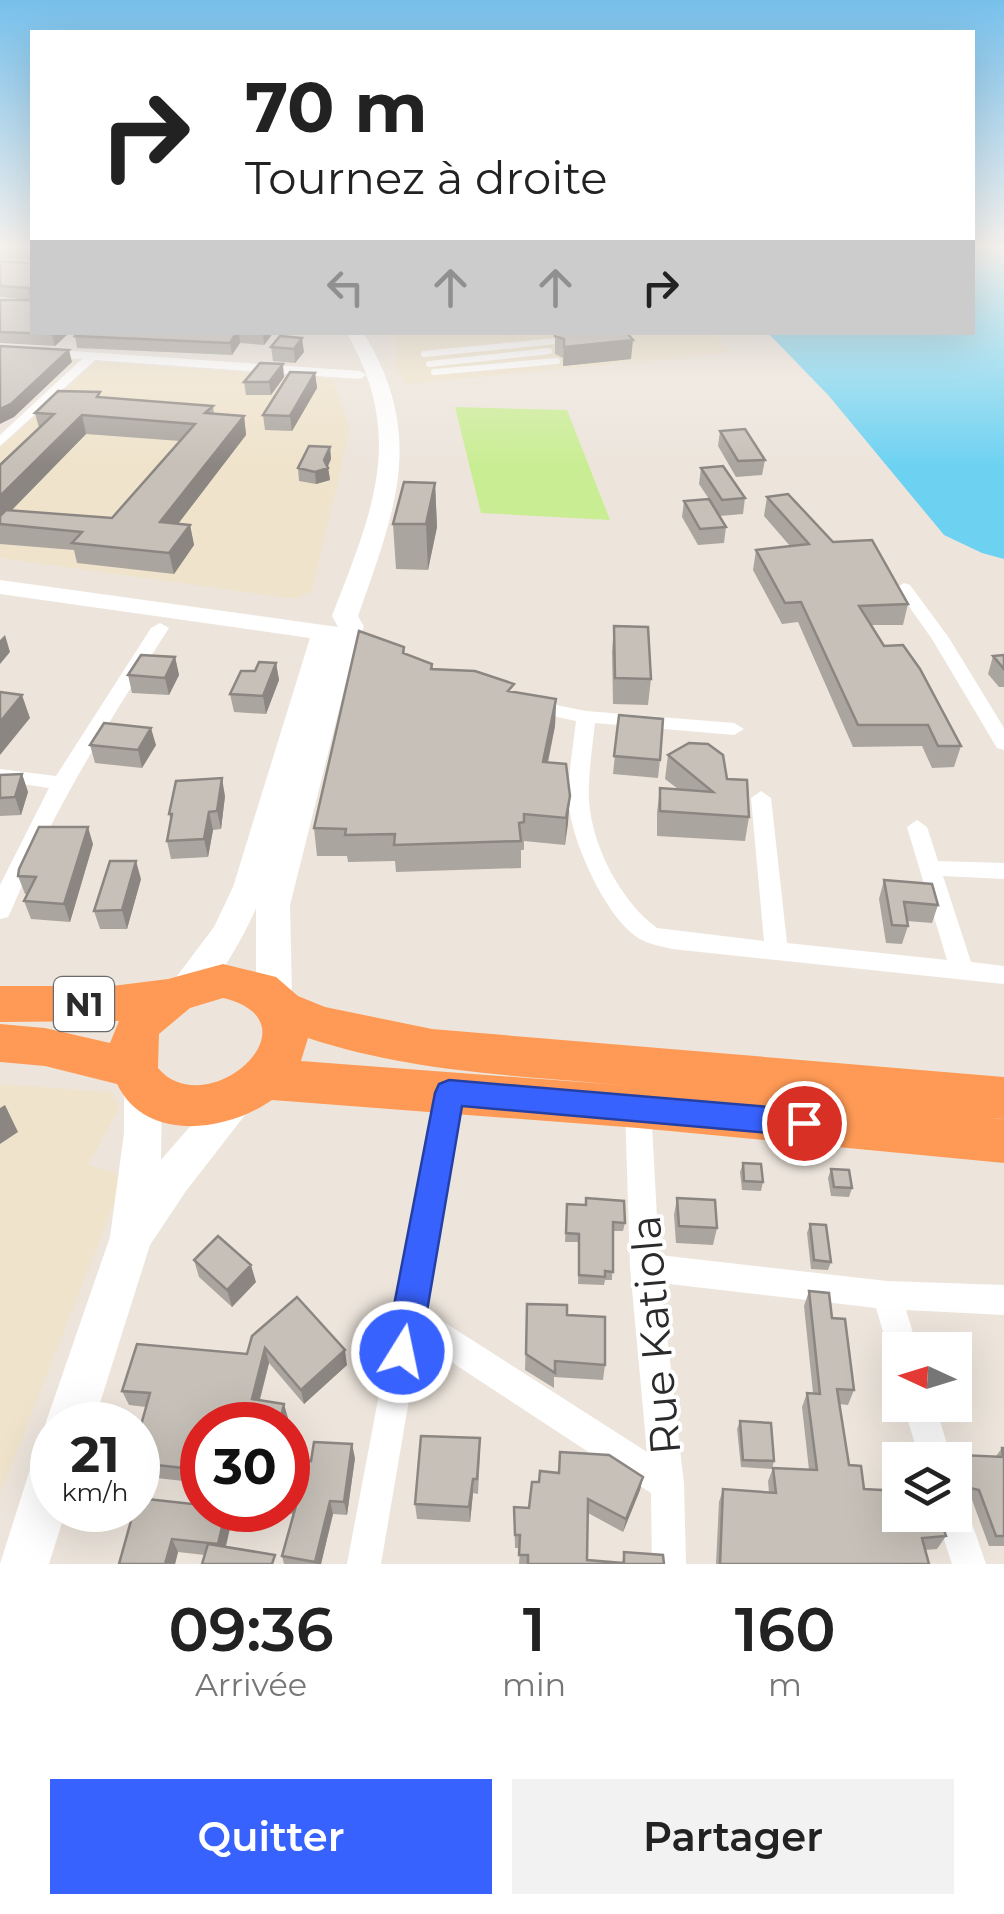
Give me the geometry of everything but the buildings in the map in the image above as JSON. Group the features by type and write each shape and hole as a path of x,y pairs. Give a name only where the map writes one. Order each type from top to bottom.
{"highway":[{"path":"278,1003 288,1032 283,1056 253,1088 213,1106 185,1107 161,1100 138,1077 132,1049 138,1029 177,992 236,982 261,988 312,1023 458,1050 1004,1098"},
{"name":"N1","path":"0,1004 112,1004 177,992"},
{"name":"N1","path":"0,1044 45,1047 138,1077"},
{"path":"253,1088 449,1093 1004,1141"}],"main road":[{"path":"338,335 360,375 372,410 374,504"},
{"path":"177,992 228,934 249,888 338,628 374,504 390,469 390,408 356,335"},
{"path":"2,587 338,628"},
{"path":"278,1003 273,905 338,628"},
{"path":"76,1402 130,1237 144,1134 138,1077"},
{"path":"130,1237 170,1178 253,1088"},
{"path":"24,1564 34,1532"}],"street":[{"path":"58,354 71,343"},
{"path":"0,350 360,375"},
{"path":"0,442 92,356"},
{"path":"904,588 940,638 1004,744"},
{"path":"0,911 18,865 59,784 160,628"},
{"path":"519,702 586,717 734,729"},
{"path":"586,717 580,813 605,874 635,922 648,934 672,940 1004,975"},
{"path":"0,775 59,784"},
{"path":"761,798 776,950"},
{"path":"917,827 962,971"},
{"path":"930,868 1004,871"},
{"path":"364,1564 449,1093"},
{"name":"Rue Katiola","path":"638,1107 645,1267 667,1484 668,1564"},
{"path":"645,1267 887,1295 1004,1300"},
{"path":"887,1295 898,1332"},
{"path":"409,1317 667,1484"},
{"path":"959,1532 969,1564"}],"lane":[{"path":"424,354 496,343 579,339"},
{"path":"533,342 540,352"},
{"path":"429,364 549,351"},
{"path":"434,372 557,361"}],"shaded area":[{"path":"390,335 715,335 730,353 405,384 395,368 399,343"},
{"path":"96,362 332,379 350,429 312,591 295,599 0,558 0,448"},
{"path":"0,1084 111,1092 120,1107 88,1165 125,1176 36,1402 30,1402 30,1418 0,1494"}],"green space":[{"path":"455,407 567,410 610,520 481,513"}],"water":[{"path":"975,320 1004,320 1004,559 944,535 829,396 770,335 975,335"}],"route":[{"path":"402,1352 449,1093 804,1123"}]}
